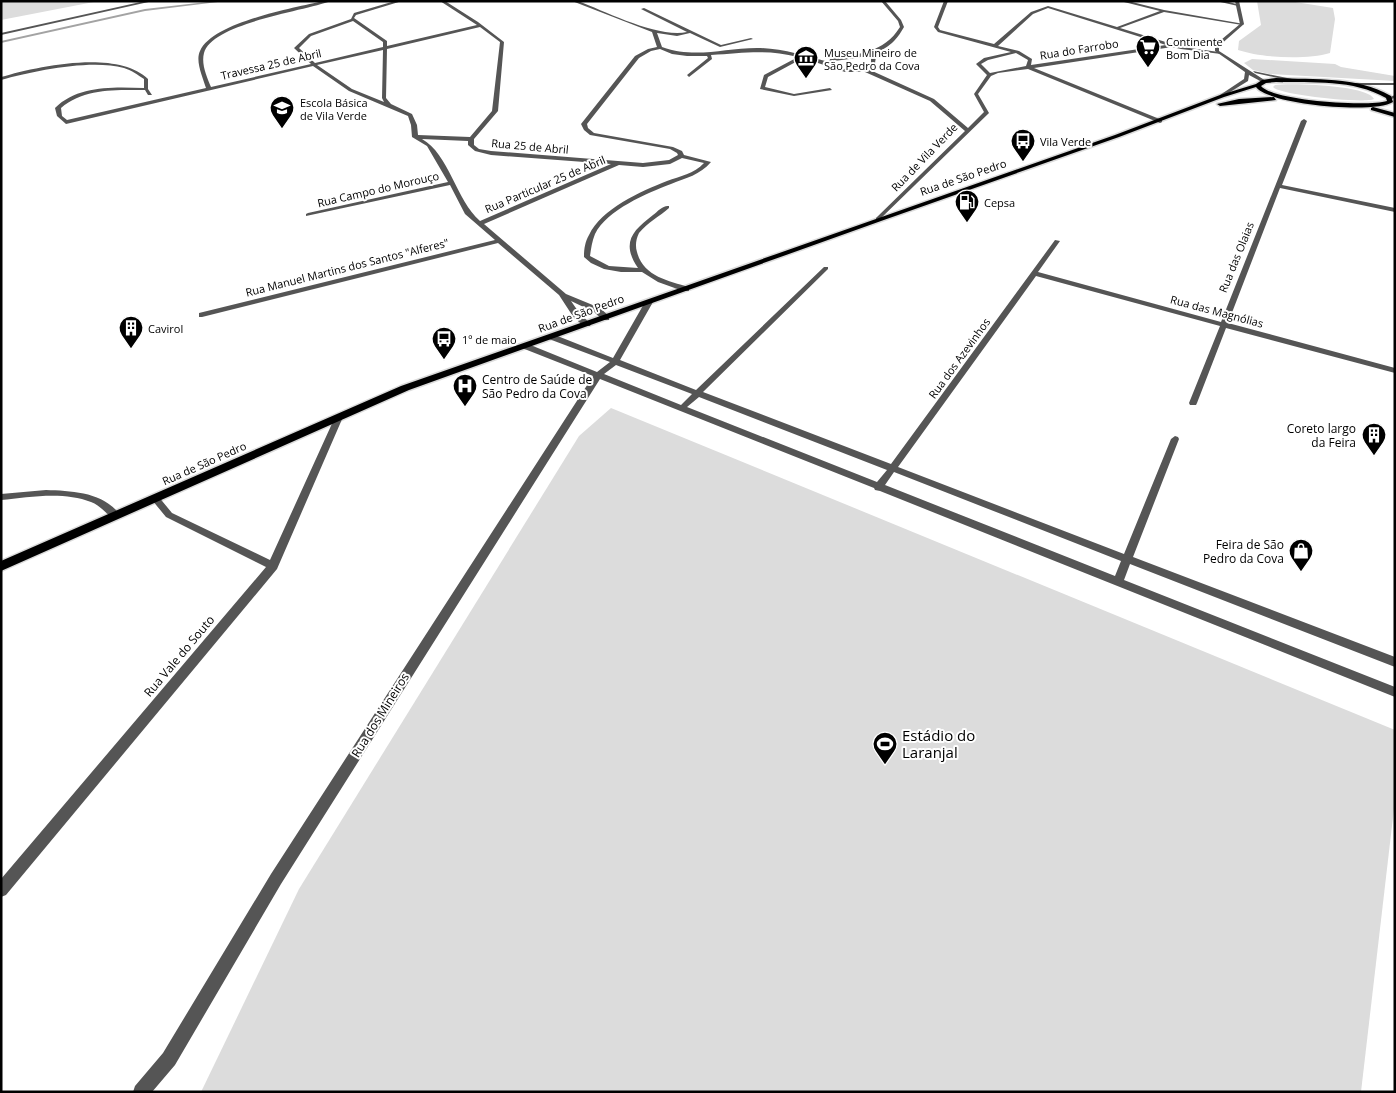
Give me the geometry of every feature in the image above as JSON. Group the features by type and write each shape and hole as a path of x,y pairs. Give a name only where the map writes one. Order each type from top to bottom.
{"main road":[{"name":"Rua de São Pedro","path":"1,566 405,388 606,318 878,219 1181,114 1222,96 1261,83 1298,81 1348,84 1374,90 1391,100"},
{"path":"1261,83 1261,90 1266,93 1287,98 1361,106 1395,115"},
{"name":"Rua de São Pedro","path":"1181,114 1239,101 1287,98"},
{"path":"1361,106 1391,100 1395,108"}],"street":[{"path":"1,34 151,1"},
{"path":"209,89 202,62 202,51 209,42 241,24 329,1"},
{"path":"354,19 352,18 356,14 400,1"},
{"name":"Rua 25 de Abril","path":"442,1 502,42 495,110 490,119 471,139 471,145 477,150 491,153 620,163 660,164 678,160 681,156"},
{"path":"574,1 653,31 677,35 691,32"},
{"path":"830,64 832,60 863,56 878,50 890,42 902,27 900,21 884,1"},
{"path":"946,1 936,26 939,31 1017,52 1030,60 1028,67 1160,121"},
{"path":"1122,1 1164,11 1242,24"},
{"path":"1218,1 1238,3 1242,24"},
{"path":"995,46 1032,13 1048,7 1119,27 1172,45 1202,52 1219,53 1261,83"},
{"path":"643,9 720,46 751,39"},
{"path":"1119,27 1164,11"},
{"path":"354,19 385,42 384,98 389,106"},
{"path":"354,19 310,35 296,48 313,65 350,90 372,101 410,115 414,125 415,137"},
{"path":"1219,53 1217,46 1242,24"},
{"name":"Travessa 25 de Abril","path":"146,89 103,90 65,100 58,108 60,116 66,122 480,26"},
{"path":"653,31 657,36 659,46"},
{"path":"642,270 627,271 597,265 587,257 588,243 596,228 616,210 648,191 701,170 708,162 681,156 680,152 671,148 592,134 586,129 584,124 636,57 691,32"},
{"name":"Rua do Farrobo","path":"989,75 997,72 1172,45"},
{"path":"659,46 679,55 709,55 771,50 830,64 841,70 865,70 873,67 872,57 878,50"},
{"path":"967,130 987,112 976,94 989,75 978,64 986,59 1017,52"},
{"path":"689,76 710,58 709,55"},
{"path":"801,57 766,76 762,88 794,95 830,89"},
{"path":"852,57 872,62"},
{"path":"1,79 33,71 65,67 122,65 138,72 146,79 146,89 156,101"},
{"path":"1236,66 1258,73 1298,81"},
{"name":"Rua de Vila Verde","path":"865,70 932,100 967,130 878,219"},
{"path":"1222,96 1246,80 1246,72"},
{"path":"1348,84 1395,84"},
{"name":"Rua das Olaias","path":"1193,402 1304,122"},
{"path":"415,137 471,139"},
{"path":"415,137 428,145 452,183 467,214 562,294 597,310 606,318"},
{"name":"Rua Particular 25 de Abril","path":"478,224 620,163"},
{"name":"Rua Campo do Morouço","path":"308,215 452,183"},
{"path":"1278,186 1395,210"},
{"path":"667,206 637,233 632,244 634,259 642,270 651,277 686,289"},
{"name":"Rua Manuel Martins dos Santos \"Alferes\"","path":"202,315 498,241"},
{"name":"Rua dos Azevinhos","path":"878,488 1057,242"},
{"path":"681,409 826,268"},
{"name":"Rua das Magnólias","path":"1034,274 1395,371"},
{"path":"562,294 577,316 587,324"},
{"path":"598,375 615,362 649,302"},
{"path":"552,337 1395,662"},
{"path":"526,346 878,488 1395,692"},
{"name":"Rua dos Mineiros","path":"141,1092 169,1059 281,871 598,375"},
{"name":"Rua Vale do Souto","path":"1,890 273,566 339,417"},
{"path":"1118,582 1175,439"},
{"path":"1,497 48,493 96,499 112,510 116,516"},
{"path":"154,498 169,515 273,566"}],"shaded area":[{"path":"1,1 99,1 1,20"},
{"path":"1257,1 1289,1 1333,8 1335,19 1330,53 1309,57 1284,57 1259,55 1238,50 1239,41 1261,25"},
{"path":"1252,59 1335,64 1341,67 1395,76 1395,81 1269,74 1253,70 1244,63"},
{"path":"1297,84 1344,88 1368,94 1374,99 1339,100 1305,96 1279,90 1273,87 1275,85"},
{"name":"Estádio do Laranjal","path":"611,408 1395,730 1395,800 1361,1092 201,1092 299,889 579,436"}],"waterway":[{"path":"1,42 145,10 225,1"}],"place":[{"name":"Continente Bom Dia","path":"1148,68"},
{"name":"Museu Mineiro de São Pedro da Cova","path":"806,79"},
{"name":"Escola Básica de Vila Verde","path":"282,129"},
{"name":"Vila Verde","path":"1023,162"},
{"name":"Cepsa","path":"967,223"},
{"name":"Cavirol","path":"131,349"},
{"name":"1º de maio","path":"444,360"},
{"name":"Centro de Saúde de São Pedro da Cova","path":"465,407"},
{"name":"Coreto largo da Feira","path":"1374,456"},
{"name":"Feira de São Pedro da Cova","path":"1301,572"},
{"name":"Estádio do Laranjal","path":"885,765"}]}
